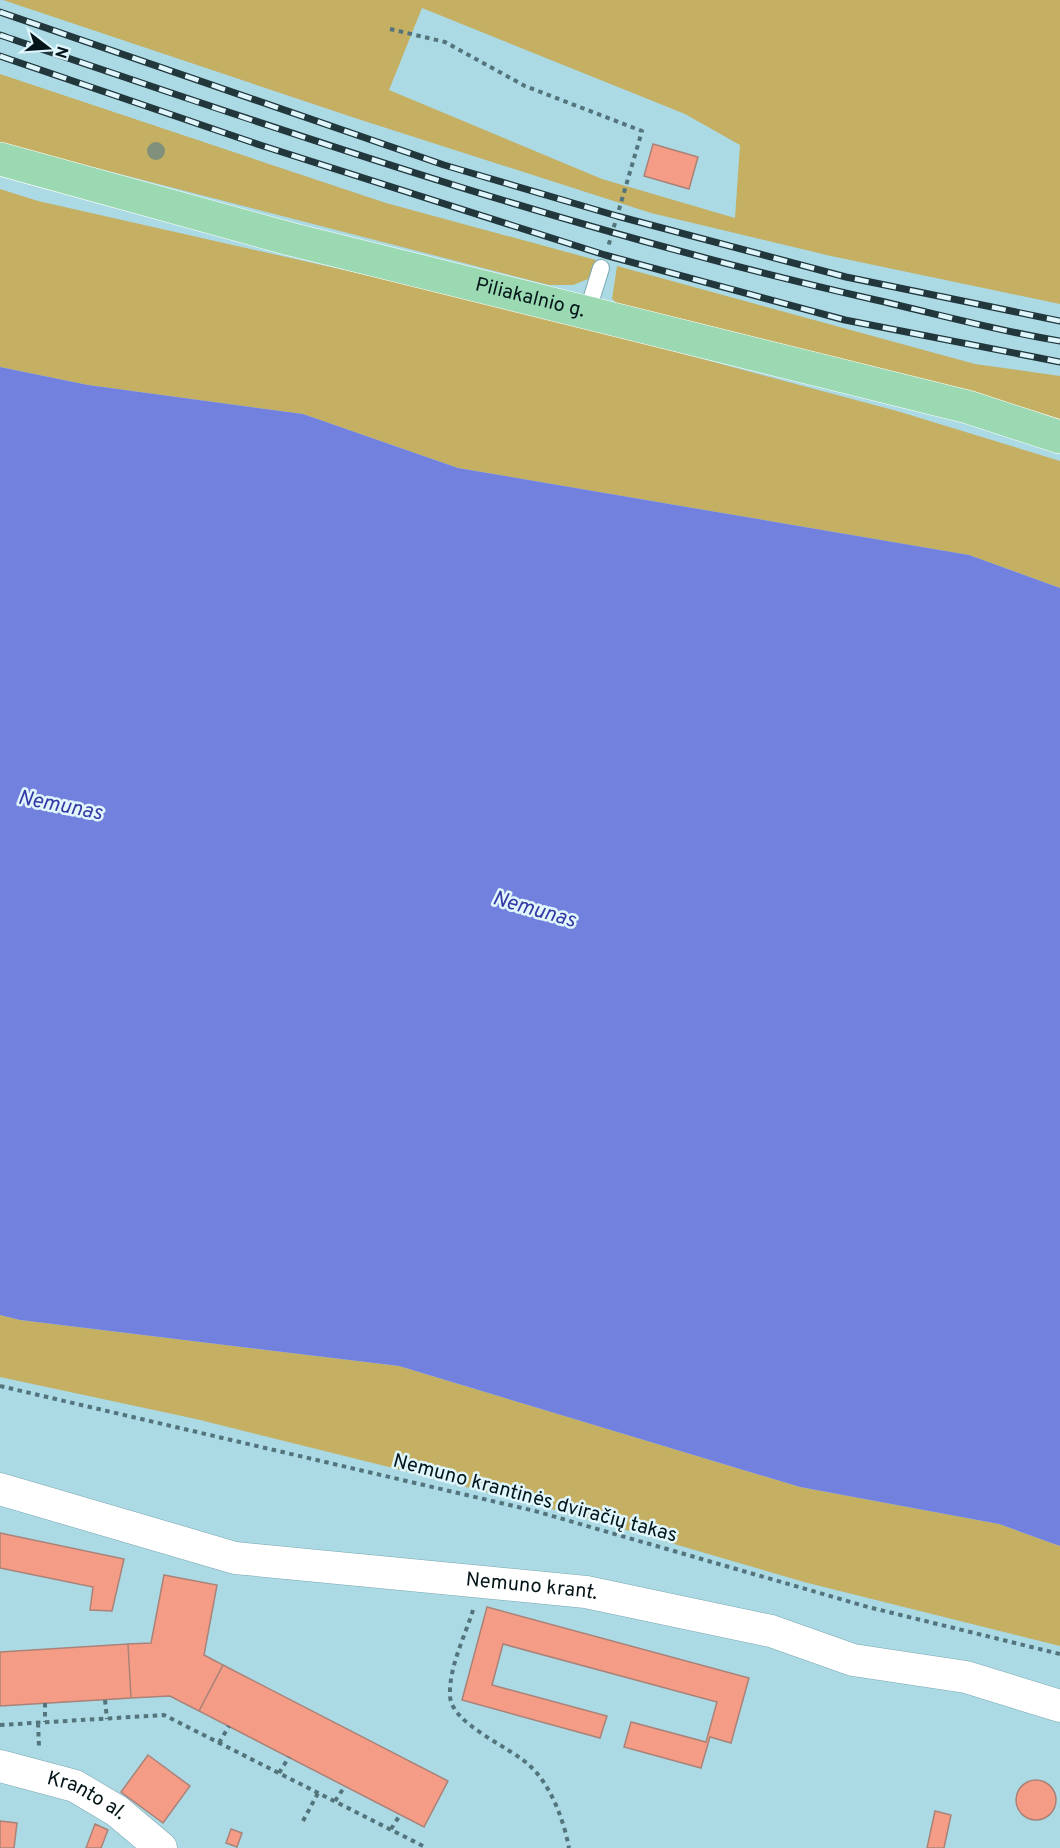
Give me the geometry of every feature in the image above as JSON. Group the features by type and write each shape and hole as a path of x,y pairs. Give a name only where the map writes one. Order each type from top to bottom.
{"main road":[{"name":"Piliakalnio g.","path":"0,159 290,239 968,407 1060,437"}],"street":[{"name":"Nemuno krant.","path":"0,1489 235,1558 586,1592 771,1631 853,1660 966,1677 1060,1706"},
{"name":"Kranto al.","path":"0,1766 75,1786 117,1811 156,1846"}],"lane":[{"path":"587,313 601,268"}],"path":[{"path":"390,29 445,42 525,86 642,131 601,268"},
{"name":"Nemuno krantinės dviračių takas","path":"0,1386 512,1505 868,1607 1060,1654"},
{"path":"482,1582 454,1672 450,1696 459,1716 531,1766 546,1787 566,1832 569,1848"},
{"path":"105,1700 107,1719"},
{"path":"45,1703 45,1722"},
{"path":"0,1725 164,1715 427,1848"},
{"path":"219,1743 229,1726"},
{"path":"279,1773 289,1757"},
{"path":"334,1801 345,1786"},
{"path":"303,1821 318,1793"},
{"path":"391,1829 400,1815"}],"shaded area":[{"path":"3,0 1060,0 1060,304 831,256 651,213 358,119","holes":["422,8 685,114 740,145 735,218 602,179 389,90"]},
{"path":"0,74 386,203 596,260 588,279 573,285 549,285 0,143"},
{"path":"0,189 38,201 508,307 897,411 1060,461 1060,588 969,555 458,468 303,414 88,385 0,367"},
{"path":"617,266 975,364 1060,376 1060,427 970,396 617,303 612,299"},
{"path":"0,1315 20,1320 399,1366 800,1487 999,1524 1060,1546 1060,1646 804,1582 575,1515 401,1470 196,1419 0,1377"}],"water":[{"name":"Nemunas","path":"0,367 88,385 303,414 458,468 969,555 1060,588 1060,1546 999,1524 800,1487 399,1366 20,1320 0,1315"}],"building":[{"path":"653,144 698,157 689,189 644,176"},
{"path":"0,1533 124,1559 112,1611 90,1610 93,1587 0,1568"},
{"path":"164,1575 217,1585 204,1655 223,1665 199,1711 170,1696 131,1698 128,1644 151,1643"},
{"path":"487,1607 749,1678 731,1743 710,1737 701,1768 624,1747 631,1722 706,1742 717,1702 503,1644 492,1685 607,1716 600,1738 462,1700"},
{"path":"128,1644 131,1698 0,1706 0,1652"},
{"path":"223,1665 448,1781 424,1827 199,1711"},
{"path":"148,1755 190,1786 163,1823 121,1792"},
{"path":"1036,1780 1050,1786 1056,1800 1050,1814 1036,1820 1022,1814 1016,1800 1022,1786"},
{"path":"935,1811 951,1815 944,1848 927,1848"},
{"path":"0,1821 17,1823 14,1848 0,1848"},
{"path":"95,1824 108,1830 101,1848 86,1848"},
{"path":"231,1829 242,1833 237,1847 226,1843"}],"railway":[{"path":"0,12 444,165 617,216 846,277 1060,321"},
{"path":"0,35 326,144 544,213 765,273 991,327 1060,341"},
{"path":"0,56 260,145 605,255 845,320 1060,362"}]}
